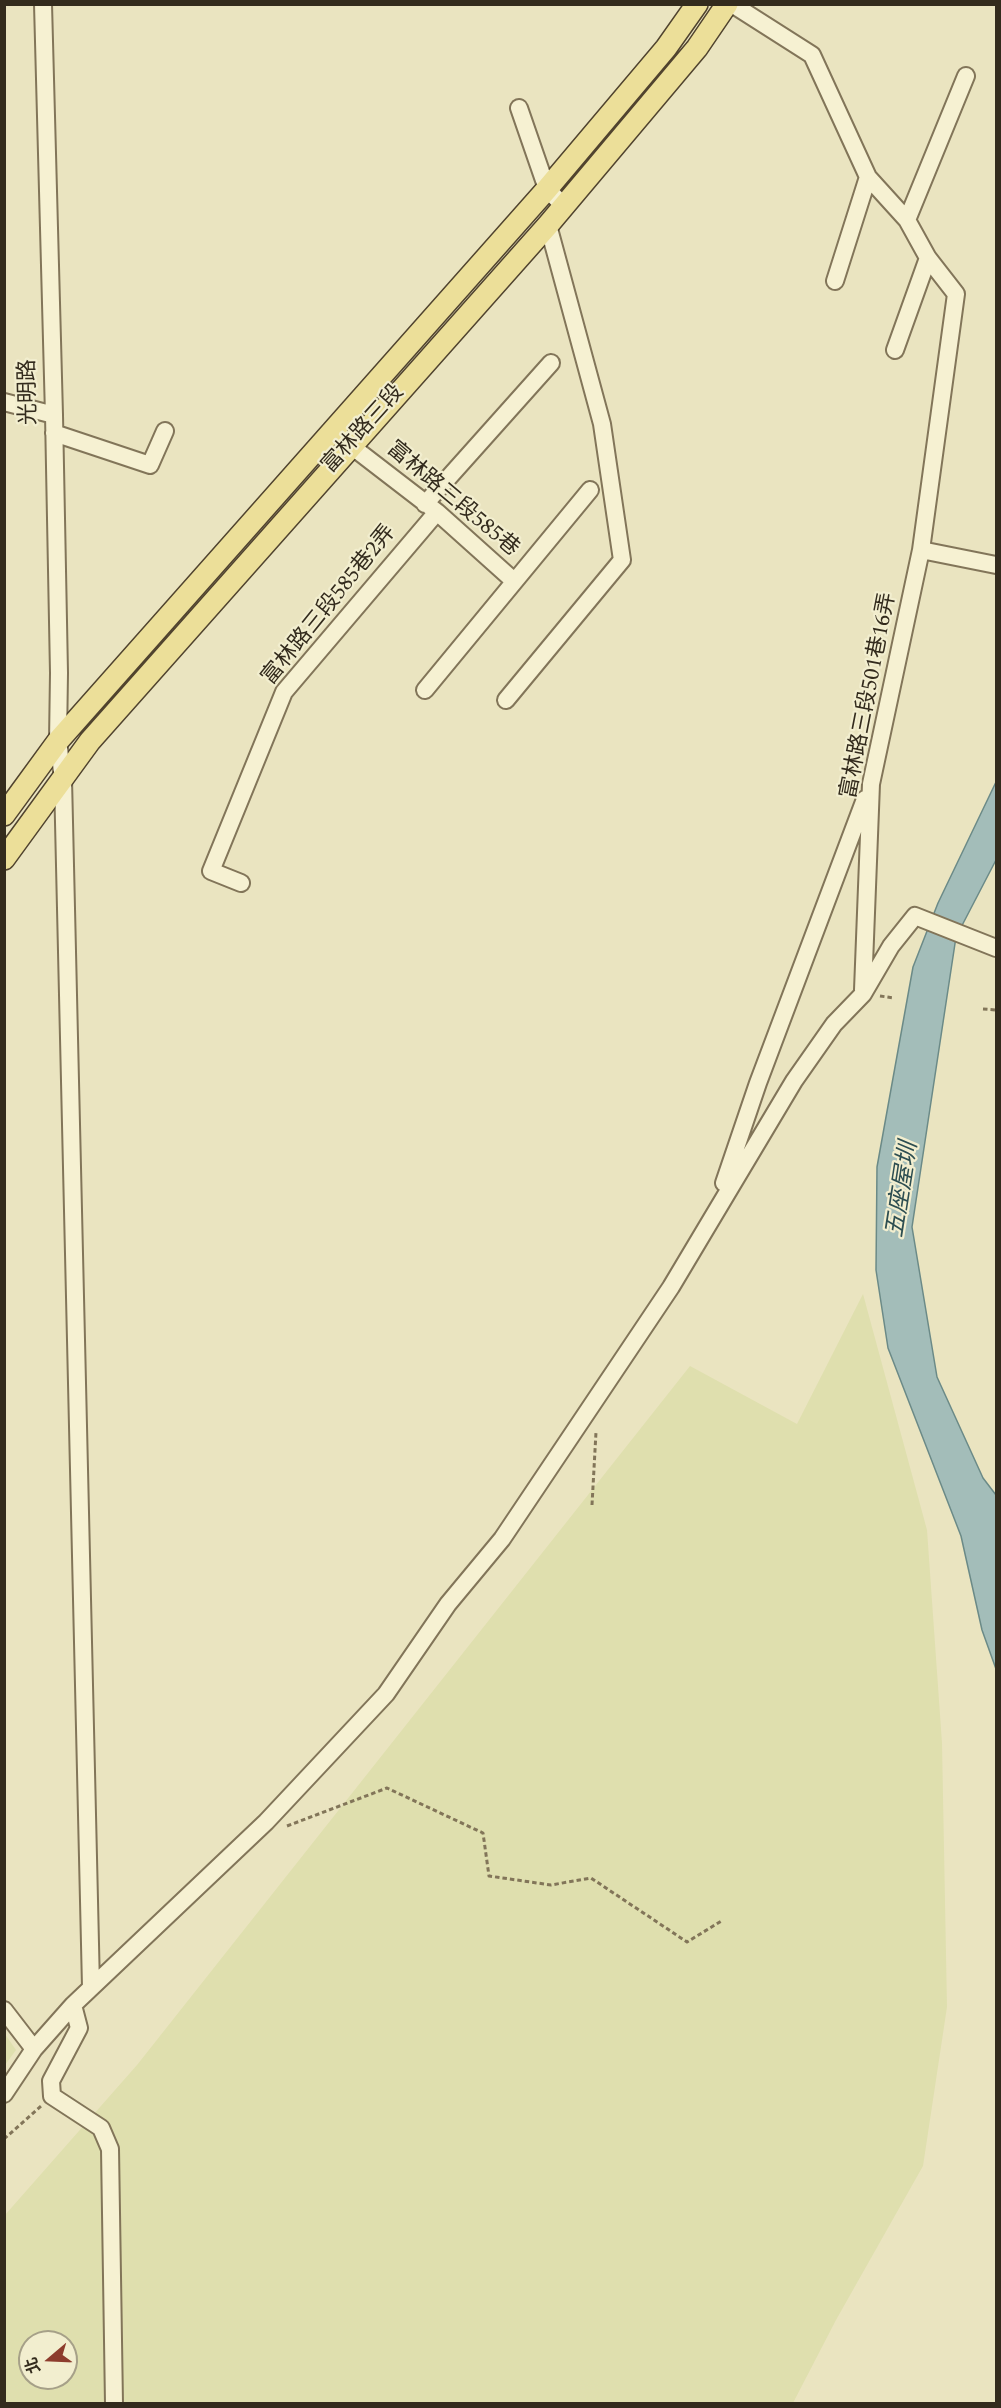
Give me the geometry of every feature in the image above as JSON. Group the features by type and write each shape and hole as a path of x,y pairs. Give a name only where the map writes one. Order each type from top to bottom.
{"main road":[{"name":"富林路三段","path":"4,815 58,741 547,189 666,48 697,4"},
{"name":"富林路三段","path":"4,859 90,741 350,445 549,225 697,48 730,4"}],"street":[{"name":"光明路","path":"44,4 59,673 58,741 63,779 91,1987"},
{"name":"富林路三段501巷16弄","path":"730,4 812,55 868,177 907,220 928,258 957,294 921,550 871,784 863,994"},
{"path":"907,220 966,76"},
{"path":"519,108 547,189 564,206"},
{"path":"835,281 868,177"},
{"path":"506,700 622,560 602,424 549,225"},
{"path":"895,350 928,258"},
{"path":"431,508 551,363"},
{"path":"4,402 54,415"},
{"name":"富林路三段585巷","path":"333,429 431,508 514,581"},
{"path":"54,433 150,465 165,431"},
{"path":"425,690 590,490"},
{"name":"富林路三段585巷2弄","path":"242,883 211,871 284,692 431,508"},
{"path":"921,550 996,565"},
{"path":"713,1215 758,1083 871,784"},
{"path":"4,2094 34,2049 91,1987 266,1822 387,1694 448,1604 502,1539 670,1287 794,1081 834,1024 863,994 891,946 915,916 996,948"},
{"path":"74,2005 79,2028 51,2081 52,2096 101,2128 110,2149 114,2403"},
{"path":"4,2010 34,2049"}],"path":[{"path":"983,1009 996,1010"},
{"path":"592,1505 596,1428"},
{"path":"284,1827 387,1788 483,1833 489,1876 550,1885 591,1878 687,1942 723,1920"},
{"path":"4,2139 52,2096"}],"green space":[{"path":"863,1294 927,1530 942,1743 947,2007 923,2166 836,2320 793,2403 5,2404 5,2215 137,2065 690,1366 797,1424"},
{"path":"5,2034 16,2050 4,2065"}],"water":[{"name":"五座屋圳","path":"996,782 996,860 956,937 912,1227 937,1377 983,1478 996,1495 996,1669 982,1630 961,1536 888,1348 876,1270 877,1167 913,967 938,903"}]}
